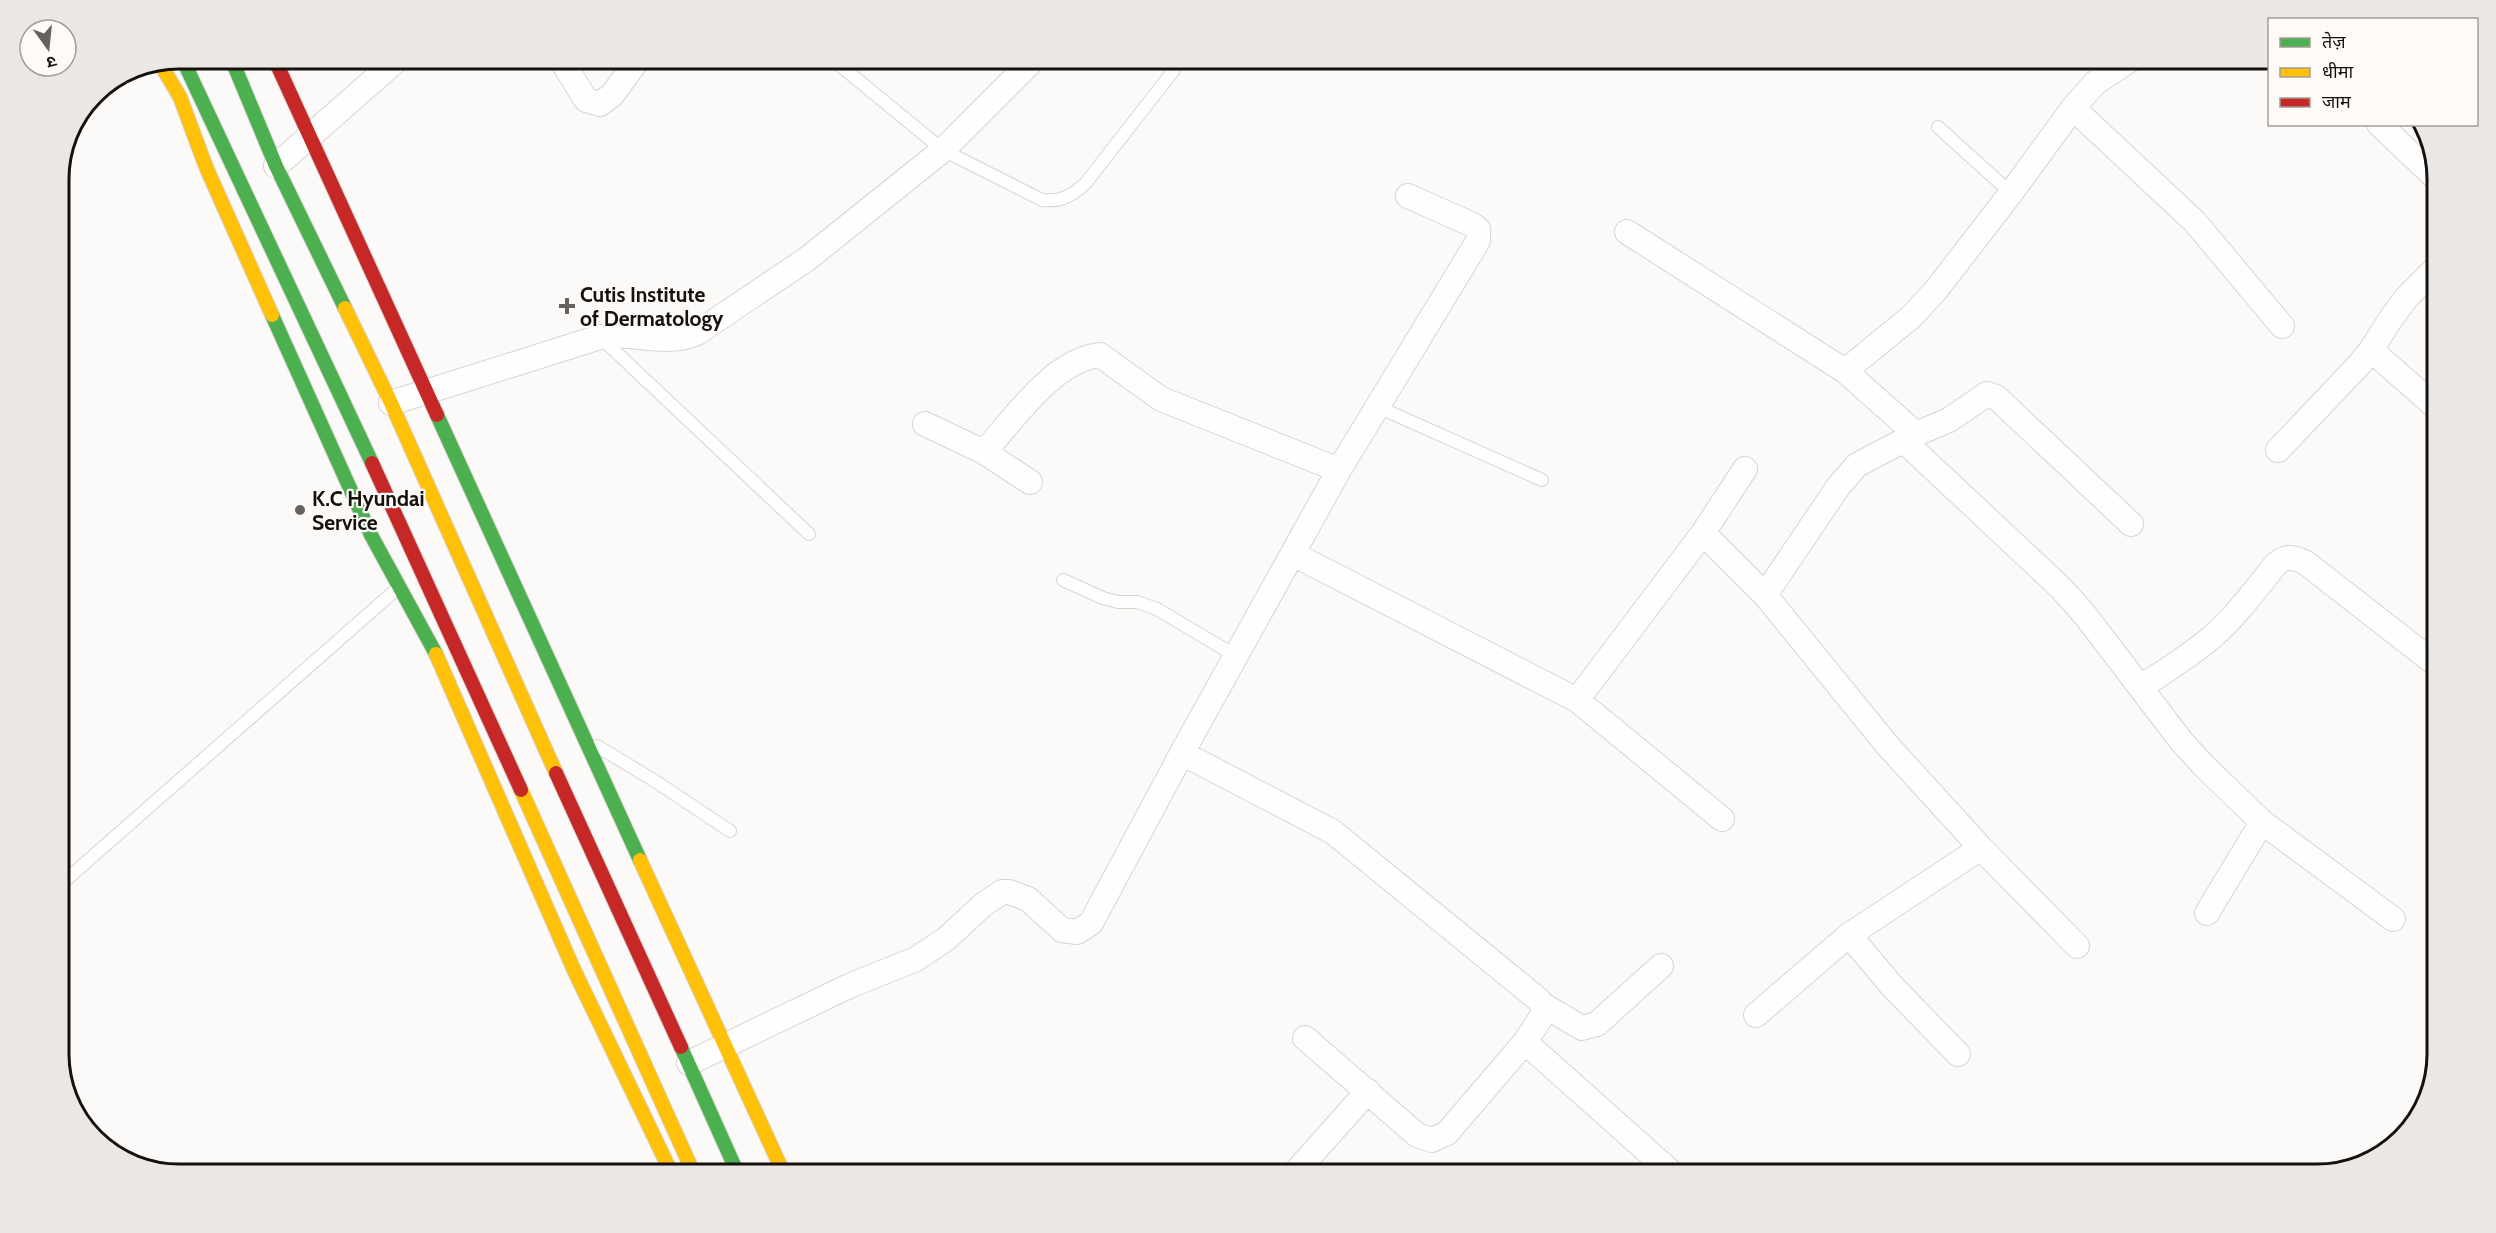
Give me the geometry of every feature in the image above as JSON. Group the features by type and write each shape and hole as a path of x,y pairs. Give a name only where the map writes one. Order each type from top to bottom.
{"main road":[{"path":"187,69 424,574 690,1164"},
{"path":"236,69 276,166 391,403 734,1164"},
{"path":"278,69 723,1046 779,1164"},
{"path":"164,70 180,97 206,167 371,535 434,650 574,970 667,1164"}],"street":[{"path":"276,166 387,69"},
{"path":"567,69 586,100 600,104 612,95 631,69"},
{"path":"391,403 600,337 616,334 668,341 683,339 697,333 807,259 943,150 1024,69"},
{"path":"1845,371 1911,317 1936,290 2073,108 2095,83 2116,69"},
{"path":"2073,108 2195,222 2282,326"},
{"path":"2381,126 2427,169"},
{"path":"690,1063 849,986 916,959 946,939 984,904 1002,892 1009,892 1028,899 1062,930 1070,933 1083,929 1091,923 1182,753 1340,470 1478,241 1478,229 1473,225 1408,196"},
{"path":"1627,232 1845,371 2061,588 2085,615 2182,742 2262,822 2393,919"},
{"path":"2278,450 2372,350 2391,317 2427,278"},
{"path":"2372,350 2427,399"},
{"path":"984,452 1045,383 1084,359 1100,355 1161,399 1340,470"},
{"path":"1765,595 1846,476 1868,459 1949,420 1984,395 1992,394 2131,524"},
{"path":"925,423 984,452 1030,482"},
{"path":"1577,700 1704,533 1745,469"},
{"path":"1704,533 1765,595 1888,746 1981,848 2077,946"},
{"path":"1293,554 1577,700 1722,819"},
{"path":"2140,687 2191,654 2213,636 2235,615 2276,564 2291,557 2306,562 2427,657"},
{"path":"1182,753 1333,832 1543,1005 1582,1028 1586,1029 1597,1024 1661,966"},
{"path":"2207,913 2262,822"},
{"path":"1756,1015 1849,935 1981,848"},
{"path":"1849,935 1892,986 1958,1054"},
{"path":"1305,1038 1417,1136 1427,1140 1439,1138 1447,1132 1525,1042 1542,1016 1543,1005"},
{"path":"1525,1042 1662,1164"},
{"path":"1303,1164 1368,1091"}],"lane":[{"path":"844,69 943,150 1042,200 1056,201 1068,198 1086,184 1174,70"},
{"path":"1938,127 2011,193"},
{"path":"600,337 809,534"},
{"path":"1378,407 1542,480"},
{"path":"69,877 400,586 424,574"},
{"path":"1063,580 1103,598 1118,602 1137,602 1157,609 1236,656"},
{"path":"583,738 655,781 730,831"}],"traffic: fast":[{"path":"187,69 372,463"},
{"path":"236,69 276,166 345,308"},
{"path":"272,315 371,535 436,654"},
{"path":"437,415 640,860"},
{"path":"681,1047 734,1164"}],"traffic: slow":[{"path":"164,70 180,97 206,167 272,315"},
{"path":"345,308 391,403 556,773"},
{"path":"436,654 574,970 667,1164"},
{"path":"521,790 689,1164"},
{"path":"640,860 779,1164"}],"traffic: jam":[{"path":"279,69 437,415"},
{"path":"372,463 521,790"},
{"path":"556,773 681,1047"}],"place":[{"name":"Cutis Institute of Dermatology","path":"567,306"},
{"name":"K.C Hyundai Service","path":"300,510"}]}
